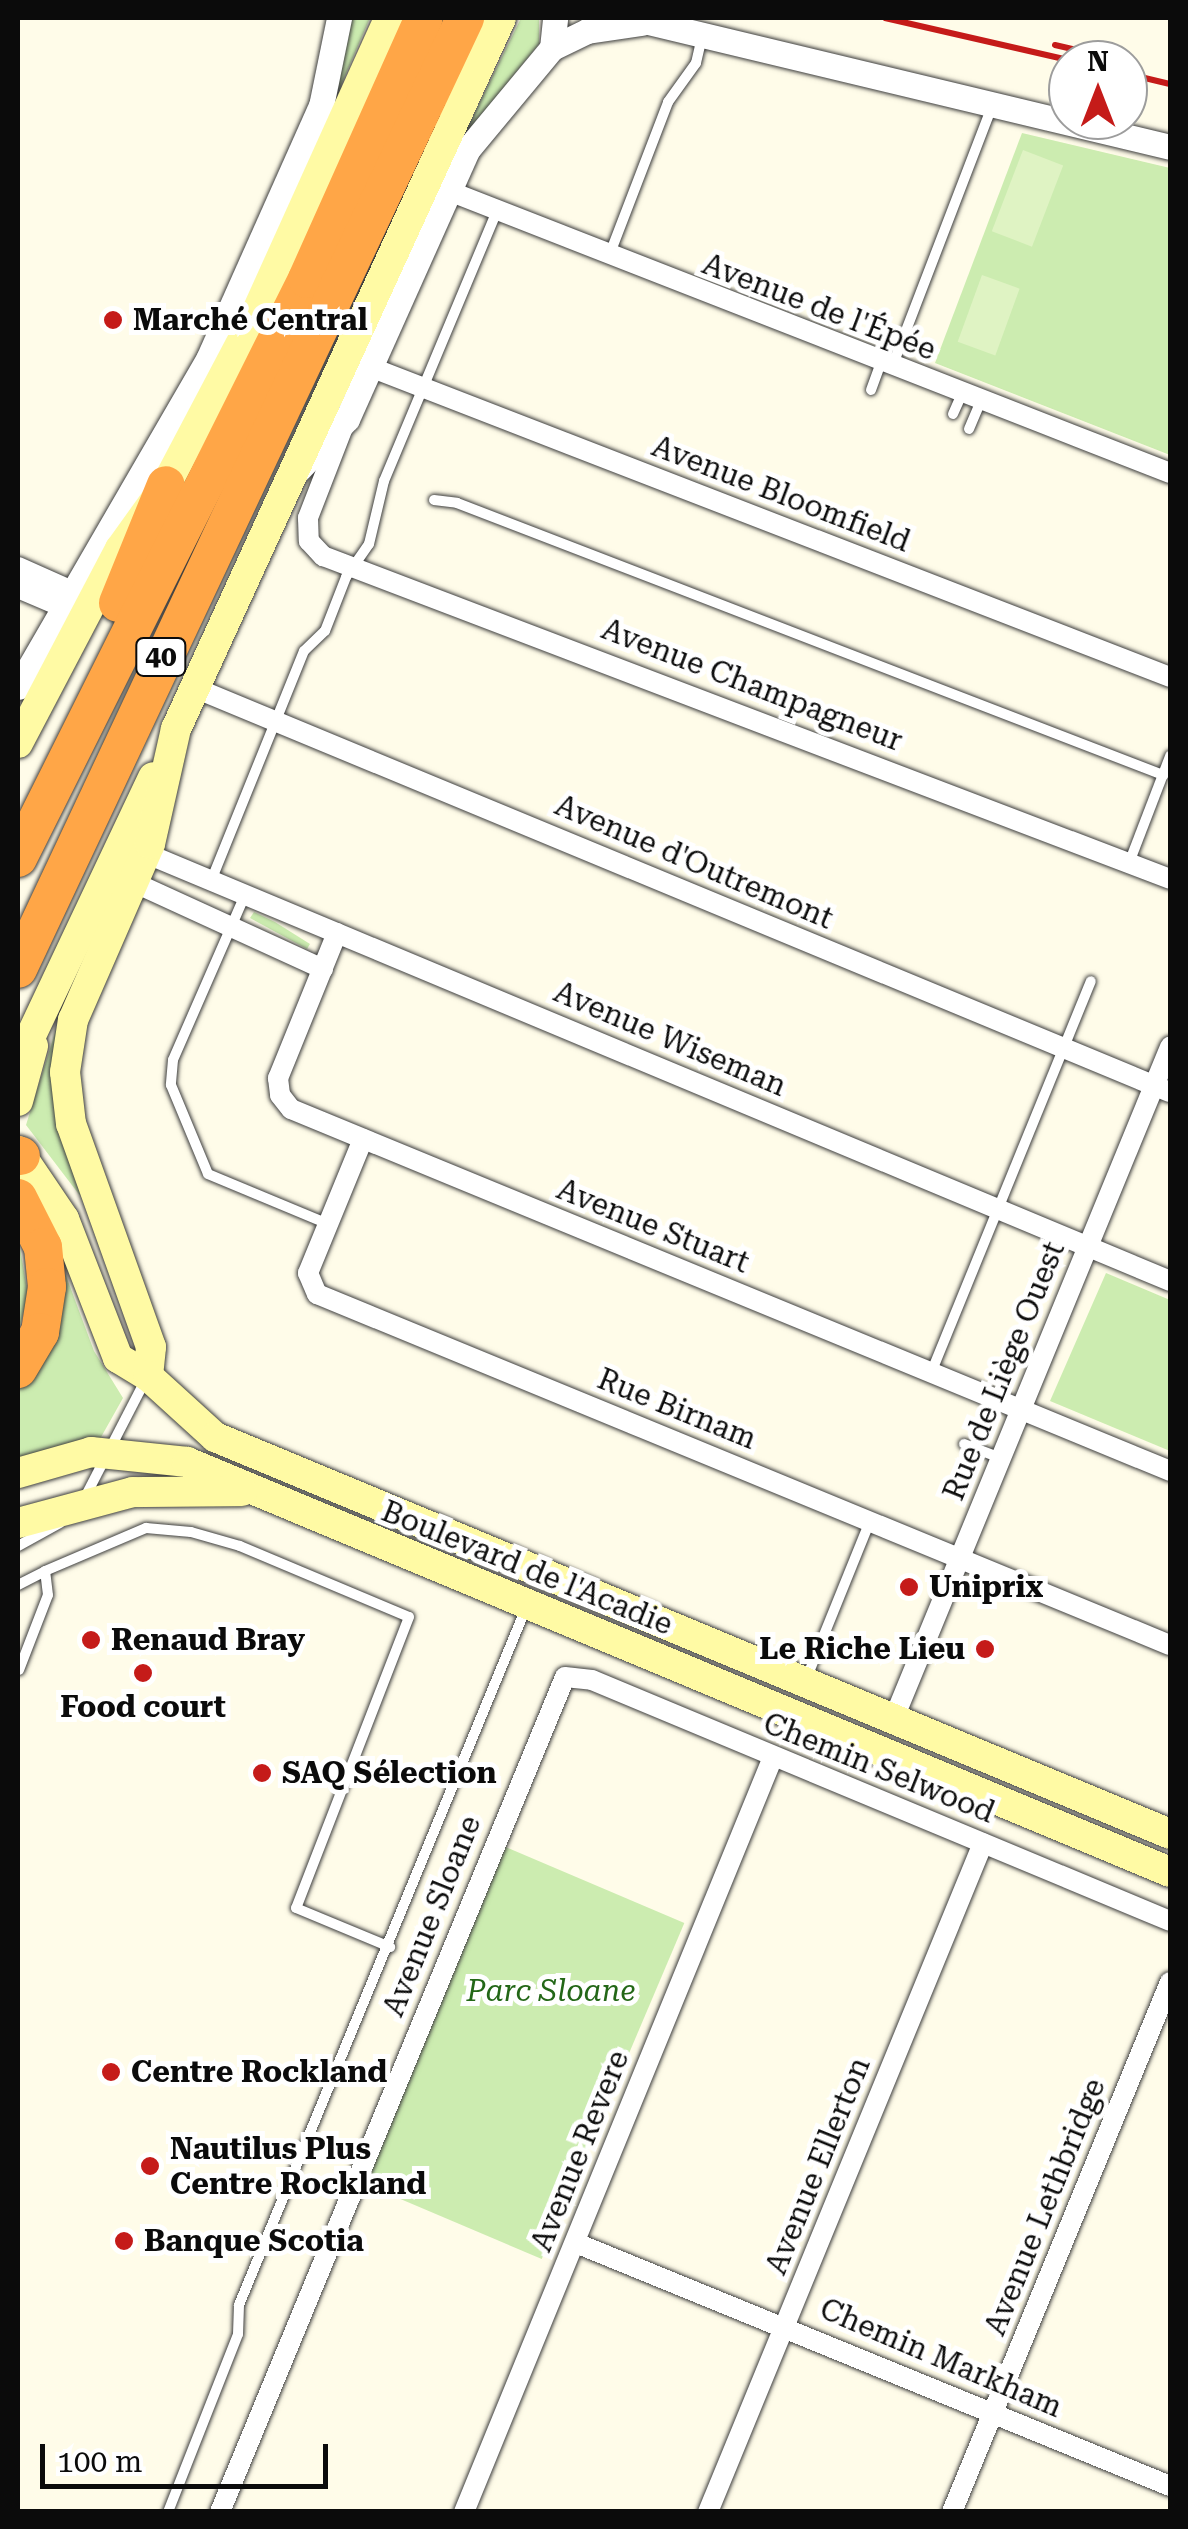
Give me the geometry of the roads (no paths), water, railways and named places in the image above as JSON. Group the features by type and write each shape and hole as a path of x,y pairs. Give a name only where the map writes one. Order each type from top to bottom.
{"highway":[{"name":"40","path":"18,858 62,761 307,279 424,18"},
{"name":"40","path":"18,969 465,18"},
{"path":"62,761 106,627 166,485"},
{"path":"18,1198 43,1246 47,1287 40,1332 18,1369"}],"main road":[{"path":"18,764 25,734 120,549 166,485 260,306 388,18"},
{"path":"18,1063 195,688 501,18"},
{"path":"148,1376 151,1347 76,1141 66,1090 73,1020 146,854 176,729"},
{"path":"18,1100 40,1022"},
{"name":"Boulevard de l'Acadie","path":"19,1154 64,1219 118,1358 148,1376 185,1416 228,1444 1170,1834"},
{"name":"Boulevard de l'Acadie","path":"18,1473 104,1452 171,1458 1170,1872"},
{"path":"18,1523 133,1492 246,1490"}],"street":[{"path":"18,687 65,598 209,358 321,106 339,18"},
{"path":"552,48 555,18"},
{"path":"288,480 347,418 476,136 552,48 587,32 636,20 1170,148"},
{"name":"Avenue de l'Épée","path":"448,190 496,213 1170,473"},
{"name":"Avenue Bloomfield","path":"370,367 1170,677"},
{"name":"Avenue Champagneur","path":"347,418 308,518 313,547 1170,879"},
{"path":"18,566 65,598"},
{"path":"18,588 65,598"},
{"name":"Avenue d'Outremont","path":"195,688 1162,1089"},
{"name":"Avenue Wiseman","path":"146,854 1170,1280"},
{"path":"133,882 322,969"},
{"name":"Avenue Stuart","path":"337,933 278,1090 291,1109 1170,1471"},
{"name":"Rue de Liège Ouest","path":"894,1718 1089,1246 1162,1089 1170,1048"},
{"name":"Rue Birnam","path":"363,1139 308,1272 317,1294 1170,1645"},
{"name":"Chemin Selwood","path":"564,1677 592,1680 1170,1921"},
{"name":"Avenue Sloane","path":"220,2512 564,1677"},
{"name":"Avenue Revere","path":"464,2512 773,1757"},
{"name":"Avenue Ellerton","path":"708,2512 983,1844"},
{"name":"Avenue Lethbridge","path":"952,2512 1170,1982"},
{"name":"Chemin Markham","path":"576,2243 1170,2486"}],"lane":[{"path":"609,257 668,102 696,63 702,37"},
{"path":"871,390 887,365 992,106"},
{"path":"211,881 304,651 324,631 369,544 384,481 496,213"},
{"path":"953,414 971,397"},
{"path":"969,429 971,397"},
{"path":"434,500 457,503 1163,775"},
{"path":"1129,863 1170,756"},
{"path":"244,895 173,1060 171,1084 208,1174 328,1224"},
{"path":"931,1373 1091,982"},
{"path":"18,1546 82,1504 104,1452 148,1376"},
{"path":"964,1444 1001,1458"},
{"path":"806,1682 870,1520"},
{"path":"18,1584 124,1534 174,1529 258,1553 408,1617 296,1908 390,1947"},
{"path":"19,1670 48,1595 45,1571"},
{"path":"168,2512 238,2334 239,2306 390,1947 527,1606"}],"railway":[{"path":"885,18 1048,55"},
{"path":"1148,79 1170,84"}],"place":[{"name":"Marché Central","path":"113,320"},
{"name":"Uniprix","path":"909,1587"},
{"name":"Renaud Bray","path":"91,1640"},
{"name":"Le Riche Lieu","path":"985,1649"},
{"name":"Food court","path":"143,1673"},
{"name":"SAQ Sélection","path":"262,1773"},
{"name":"Centre Rockland","path":"111,2072"},
{"name":"Nautilus Plus Centre Rockland","path":"150,2166"},
{"name":"Banque Scotia","path":"124,2241"}],"park label":[{"name":"Parc Sloane","path":"551,1991"}]}
